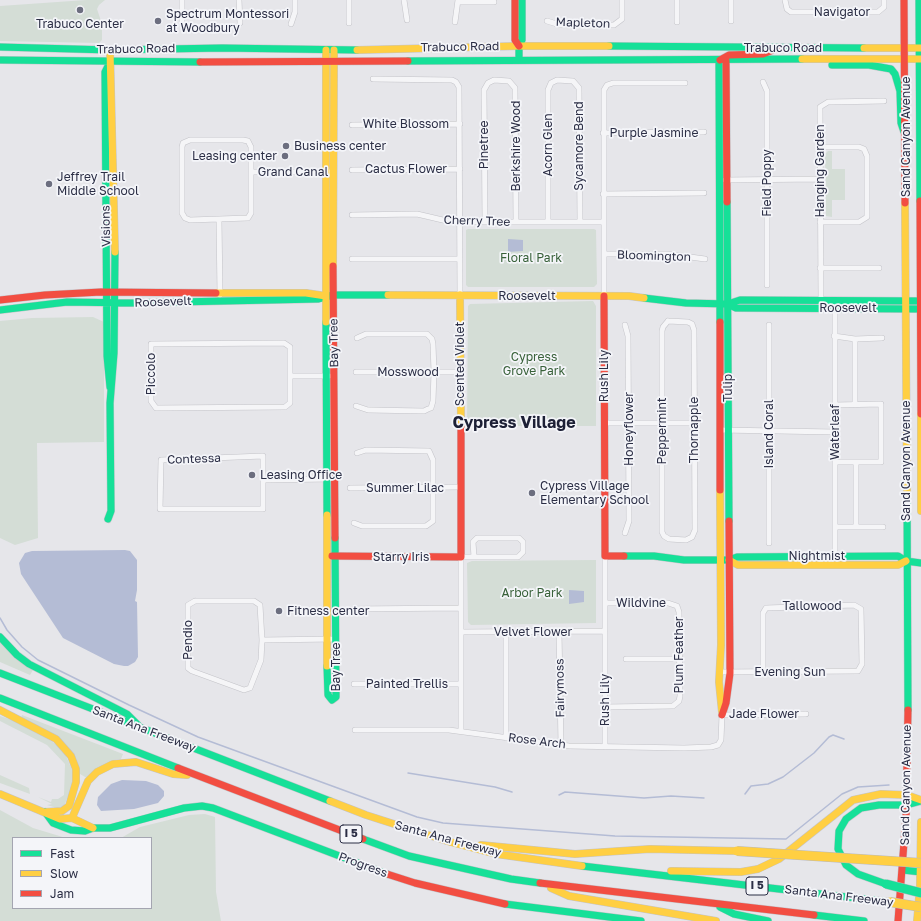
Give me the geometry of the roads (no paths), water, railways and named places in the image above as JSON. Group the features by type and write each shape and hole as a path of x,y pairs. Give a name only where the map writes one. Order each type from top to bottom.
{"main road":[{"path":"515,0 515,40 519,46"},
{"path":"519,60 519,46 522,40 522,0"},
{"name":"Sand Canyon Avenue","path":"898,921 903,870 907,795 906,48 904,0"},
{"name":"Sand Canyon Avenue","path":"919,0 921,511"},
{"name":"Trabuco Road","path":"0,47 110,50 330,50 519,46 920,48"},
{"path":"723,61 729,55 763,54 778,47"},
{"name":"Visions","path":"108,519 111,511 110,391 113,376 105,72 110,62 110,50"},
{"name":"Bay Tree","path":"330,50 330,376 332,556 331,639 328,695 332,700 336,697 331,639"},
{"name":"Trabuco Road","path":"0,60 110,62 330,62 519,60 794,61 920,59"},
{"name":"Tulip","path":"722,715 720,672 724,560 723,61"},
{"path":"794,61 806,66 869,65 882,66 891,69 895,74 900,92 901,123 906,136"},
{"name":"Roosevelt","path":"0,300 52,294 110,297 319,294 330,296 629,296 724,304 736,308 835,308 906,304 921,301"},
{"name":"Scented Violet","path":"460,295 461,557"},
{"name":"Rush Lily","path":"604,296 604,556"},
{"name":"Roosevelt","path":"0,310 110,297"},
{"name":"Roosevelt","path":"724,304 740,300 821,300 906,304 921,309"},
{"name":"Starry Iris","path":"332,556 461,557"},
{"name":"Nightmist","path":"604,556 654,556 684,560 724,560 737,557 898,556 906,561 921,563"},
{"name":"Tulip","path":"722,715 726,703 730,673 724,560"},
{"name":"Nightmist","path":"724,560 738,565 898,565 906,561"},
{"path":"0,637 17,656 29,664 127,714 142,729"},
{"name":"Santa Ana Freeway","path":"0,673 366,815 447,841 496,854 921,907"},
{"name":"Santa Ana Freeway","path":"0,698 195,775 409,856 539,883 864,921"},
{"path":"0,710 56,739 71,756 76,769 76,782 69,806 62,811 45,812"},
{"path":"72,818 88,781 100,770 112,764 136,762 173,774 195,775"},
{"name":"Progress","path":"0,794 62,819 72,818 93,828"},
{"path":"624,871 733,872 758,869 779,859 802,838 849,802 868,796 907,795 921,801"},
{"path":"921,801 906,806 879,805 861,808 846,819 839,831 838,849 846,865 858,874 921,894"},
{"name":"Progress","path":"45,812 53,823 71,830 85,831 93,828 110,828 184,808 202,806 214,808 375,870 415,883 506,904 640,921"},
{"name":"Sand Canyon Avenue","path":"917,921 921,869 921,822"},
{"path":"447,841 569,853 650,849 737,851 921,869"},
{"path":"903,870 921,869"},
{"path":"539,883 569,896 716,921"},
{"path":"713,903 734,914 768,921"}],"street":[{"path":"182,0 182,23"},
{"path":"239,0 240,23"},
{"path":"291,24 295,12 295,0"},
{"path":"349,0 349,23"},
{"path":"404,0 407,20"},
{"name":"Mapleton","path":"547,21 560,25 614,25 622,19 622,0"},
{"path":"677,0 677,22"},
{"path":"731,0 731,21"},
{"name":"Navigator","path":"785,0 787,9 791,12 878,12 884,7 884,0"},
{"path":"455,22 458,1 494,2"},
{"name":"Scented Violet","path":"373,79 454,80 460,87 460,295"},
{"name":"Pinetree","path":"485,222 484,90 490,81 500,80"},
{"name":"Berkshire Wood","path":"500,80 509,82 515,88 516,222"},
{"name":"Sycamore Bend","path":"563,80 573,81 579,88 580,222"},
{"name":"Acorn Glen","path":"548,222 548,90 553,81 563,80"},
{"name":"Field Poppy","path":"763,82 767,91 767,285"},
{"name":"Rush Lily","path":"604,296 603,92 607,85 613,83 685,83"},
{"name":"Hanging Garden","path":"821,300 819,110 823,103 828,102 884,101"},
{"name":"White Blossom","path":"352,125 460,124"},
{"name":"Purple Jasmine","path":"603,133 704,132"},
{"name":"Grand Canal","path":"190,140 248,141 251,147 251,172 251,213 248,218 190,220 185,218 182,213 182,147 184,143 190,140"},
{"path":"820,147 859,147 864,149 867,156 867,217 859,222 820,222"},
{"name":"Cactus Flower","path":"352,170 460,169"},
{"name":"Grand Canal","path":"251,172 330,172"},
{"path":"724,180 820,179"},
{"path":"603,194 704,193"},
{"name":"Cherry Tree","path":"352,215 417,214 426,215 440,220 460,222 604,222"},
{"path":"219,220 220,296"},
{"name":"Bloomington","path":"604,254 668,254 705,258"},
{"path":"352,260 460,259"},
{"path":"820,268 880,268"},
{"name":"Waterleaf","path":"835,308 835,556"},
{"name":"Peppermint","path":"676,321 668,321 662,327 662,532 664,536 669,539 678,540"},
{"name":"Thornapple","path":"676,321 688,322 692,324 694,330 694,534 689,539 678,540"},
{"name":"Honeyflower","path":"625,325 628,336 629,423 629,521 625,533"},
{"name":"Island Coral","path":"769,325 769,543"},
{"path":"356,406 368,410 424,410 431,408 433,401 434,372 433,344 432,339 427,334 366,334 357,338"},
{"path":"834,336 855,339 882,338"},
{"path":"855,339 855,405"},
{"name":"Piccolo","path":"284,343 290,347 290,376 290,403 285,407 156,408 151,401 151,344 284,343"},
{"name":"Mosswood","path":"356,372 460,372"},
{"path":"290,376 330,376"},
{"path":"835,405 881,404 882,462 835,462"},
{"path":"604,423 694,423"},
{"path":"724,431 835,432"},
{"path":"354,523 362,526 430,525 433,516 433,460 429,451 366,450 357,453"},
{"name":"Contessa","path":"263,456 263,480 263,508 160,509 161,460 263,456"},
{"path":"856,462 856,527"},
{"path":"263,480 331,479"},
{"name":"Summer Lilac","path":"350,488 460,487"},
{"path":"835,527 883,527"},
{"name":"Starry Iris","path":"461,557 474,557 518,557 523,552 524,542 519,538 477,538 474,542 474,557"},
{"name":"Rush Lily","path":"604,556 605,747"},
{"name":"Scented Violet","path":"461,557 461,730"},
{"name":"Pendio","path":"196,601 257,602 262,608 262,640 258,669 252,685 247,690 192,671 187,664 188,605 196,601"},
{"name":"Wildvine","path":"605,603 668,603 677,606"},
{"name":"Plum Feather","path":"605,707 669,707 677,704 680,696 679,612 677,606"},
{"name":"Tallowood","path":"763,672 763,613 766,608 848,606 859,607 862,614 862,664 860,670"},
{"path":"352,609 461,608"},
{"name":"Velvet Flower","path":"461,632 605,631"},
{"path":"506,632 506,738"},
{"name":"Fairymoss","path":"559,632 561,745"},
{"path":"262,640 331,639"},
{"path":"626,659 679,659"},
{"name":"Evening Sun","path":"720,672 856,672 860,670"},
{"name":"Painted Trellis","path":"354,684 461,684"},
{"name":"Jade Flower","path":"722,715 806,714"},
{"name":"Tulip","path":"718,745 721,740 722,715"},
{"name":"Rose Arch","path":"355,730 461,730 506,738 561,745 605,747 684,748 710,747 718,745"}],"water":[{"path":"508,239 523,240 523,251 508,252"},
{"path":"32,551 130,551 137,560 137,590 135,601 137,602 138,657 135,662 128,666 114,664 63,638 21,574 19,563 25,553"},
{"path":"569,590 584,591 584,602 569,604"},
{"path":"122,780 146,781 158,785 164,791 164,796 158,803 134,809 101,811 97,805 98,797 111,784"}],"waterway":[{"path":"0,618 7,630 22,647 38,660 198,737 417,817 443,823 615,836 786,839 842,794 858,787 889,785"},
{"path":"745,794 751,786 768,784 783,777 814,753 829,737 833,735 844,739"},
{"path":"408,773 495,787 512,792"},
{"path":"559,795 565,792 644,798 671,796 704,798"}],"place":[{"name":"Trabuco Center","path":"80,10"},
{"name":"Spectrum Montessori at Woodbury","path":"158,21"},
{"name":"Business center","path":"286,146"},
{"name":"Leasing center","path":"285,156"},
{"name":"Jeffrey Trail Middle School","path":"49,184"},
{"name":"Leasing Office","path":"252,475"},
{"name":"Cypress Village Elementary School","path":"532,493"},
{"name":"Fitness center","path":"279,611"}],"district":[{"name":"Cypress Village","path":"514,423"}],"park label":[{"name":"Floral Park","path":"531,258"},
{"name":"Cypress Grove Park","path":"534,364"},
{"name":"Arbor Park","path":"532,593"}]}
